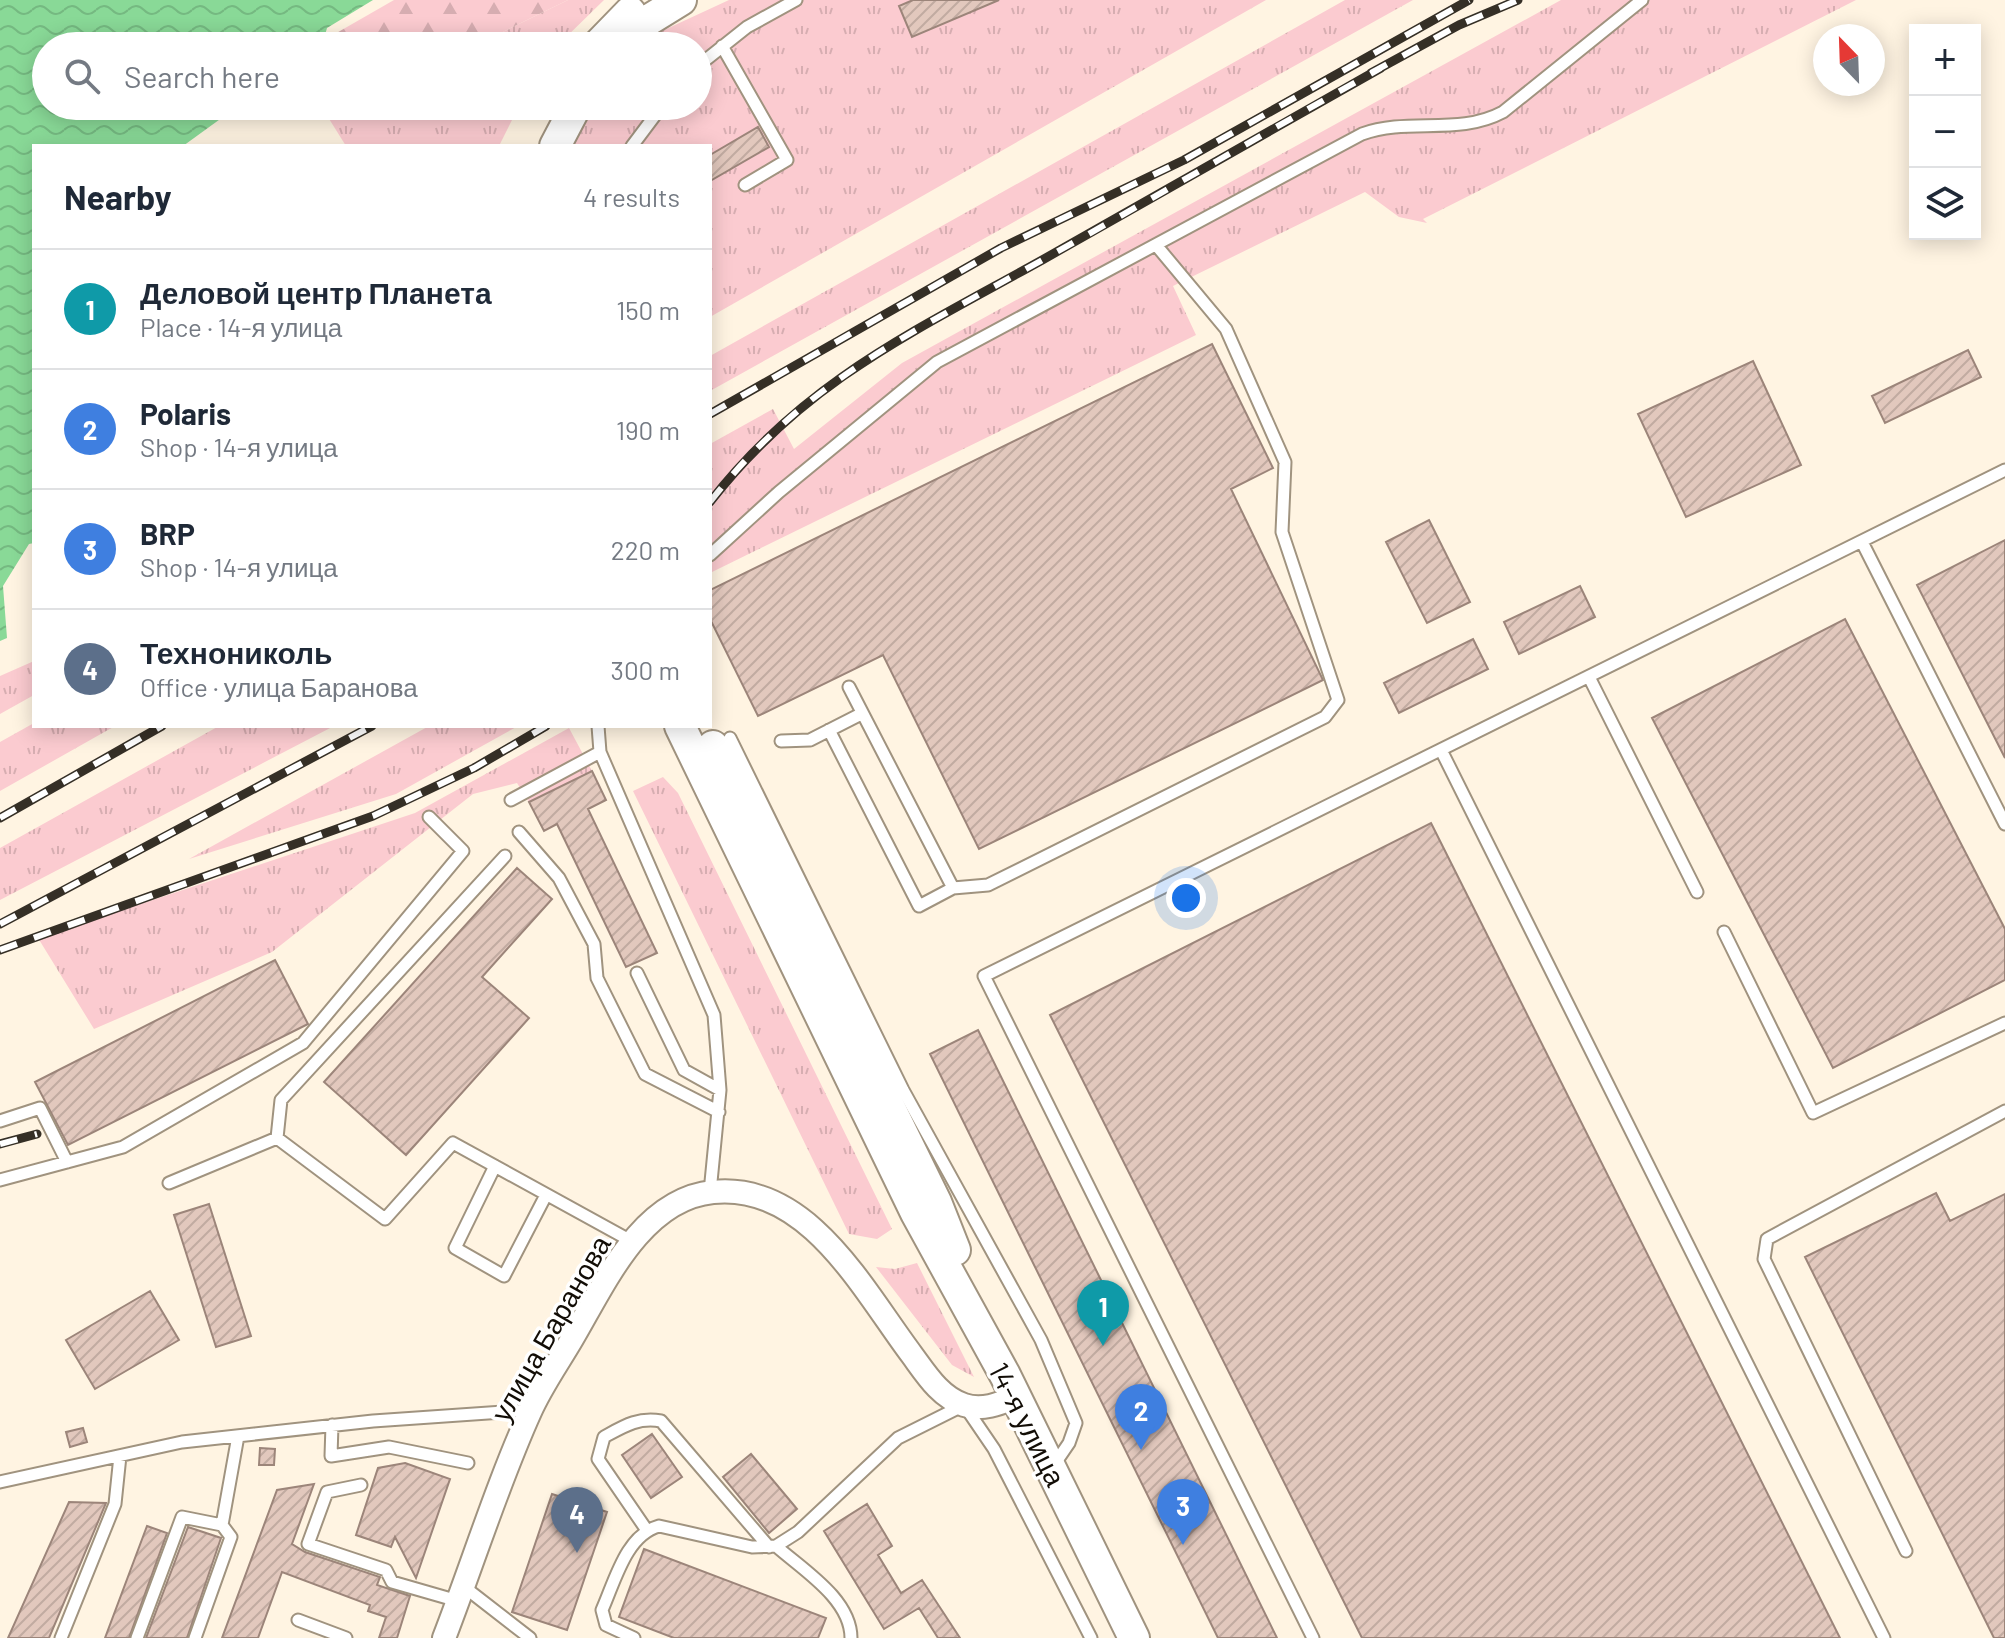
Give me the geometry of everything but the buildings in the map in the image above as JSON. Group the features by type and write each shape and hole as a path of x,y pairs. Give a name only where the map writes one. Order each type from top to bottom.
{"main road":[{"path":"611,32 644,0"},
{"path":"636,32 647,21 681,0"},
{"path":"534,144 546,120"},
{"path":"556,144 569,120"},
{"path":"681,728 926,1208"},
{"path":"717,732 926,1208"},
{"name":"14-я улица","path":"926,1208 1134,1638"}],"street":[{"name":"улица Баранова","path":"444,1638 530,1410 633,1242 666,1210 687,1198 710,1192 740,1191 770,1198 796,1213 835,1254 936,1386 964,1405"},
{"path":"964,1405 995,1406 1010,1386"}],"lane":[{"path":"712,54 747,27 796,0"},
{"path":"712,553 779,492 937,362 1362,134 1401,124 1468,125 1486,121 1503,112 1642,0"},
{"path":"722,46 787,160 745,185"},
{"path":"634,144 652,120"},
{"path":"829,730 919,906 953,888 988,885 1325,717 1338,700 1282,532 1285,462 1226,329 1156,245"},
{"path":"1313,1638 984,976 2005,470"},
{"path":"1862,542 2005,824"},
{"path":"1589,677 1697,892"},
{"path":"849,687 953,888"},
{"path":"781,741 810,740 861,714"},
{"path":"598,728 600,752 714,1015 720,1090 710,1192"},
{"path":"717,732 903,1090 1041,1340 1076,1423 1069,1443 1051,1469"},
{"path":"1441,750 1884,1638"},
{"path":"511,800 600,752"},
{"path":"0,1180 123,1147 303,1043 463,851 429,817"},
{"path":"519,832 559,878 594,944 597,978 645,1074 719,1112"},
{"path":"277,1138 281,1100 505,856"},
{"path":"1724,932 1813,1113 2005,1023"},
{"path":"637,973 684,1070 720,1090"},
{"path":"0,1121 40,1108 67,1162"},
{"path":"1906,1551 1764,1259 1767,1239 2005,1111"},
{"path":"277,1138 385,1219 453,1143 633,1242"},
{"path":"169,1183 277,1138"},
{"path":"495,1166 455,1248 504,1276 546,1195"},
{"path":"634,1638 606,1625 602,1610 635,1539 646,1529 659,1526 752,1547 772,1546 798,1532 898,1438 964,1405 994,1449 1091,1638"},
{"path":"0,1482 182,1442 332,1425 530,1410"},
{"path":"646,1529 598,1459 604,1437 633,1421 649,1419 661,1421 772,1546 843,1607 851,1621 851,1638"},
{"path":"332,1425 331,1456 389,1447 468,1463"},
{"path":"222,1525 238,1436"},
{"path":"61,1638 115,1504 120,1456"},
{"path":"361,1485 327,1492 308,1544 386,1570 392,1582 461,1594 530,1638"},
{"path":"137,1638 182,1517 222,1525 231,1537 195,1638"},
{"path":"298,1620 346,1638"}],"green space":[{"path":"394,0 568,0 503,32 338,32"},
{"path":"568,0 604,0 571,32 503,32"},
{"path":"729,0 1266,0 712,316 712,144 567,144 581,120 712,120 712,32 660,32"},
{"path":"1345,0 1413,0 712,390 712,355"},
{"path":"1561,0 1856,0 1423,219 1427,223 1399,217 1365,192 1173,286 1196,335 712,572 712,443 773,409 794,449 902,363"},
{"path":"330,120 512,120 500,144 345,144"},
{"path":"32,662 32,696 0,714 0,676"},
{"path":"32,724 32,728 111,728 0,791 0,742"},
{"path":"215,728 330,728 0,900 0,848"},
{"path":"425,728 514,728 396,794 189,859"},
{"path":"569,728 592,771 529,802 517,783 473,794 272,952 94,1029 38,938 415,813"},
{"path":"663,777 678,793 892,1229 877,1239 849,1234 633,791"},
{"path":"917,1263 974,1377 952,1365 876,1267 895,1269"}],"water":[{"path":"0,0 373,0 327,28 326,32 32,32 32,120 219,120 186,144 32,144 32,543 3,586 7,638 0,641"}],"railway":[{"path":"712,413 1001,248 1184,160 1469,0"},
{"path":"1371,73 1459,25 1518,0"},
{"path":"712,500 784,423 864,362 1381,68"},
{"path":"0,818 158,728"},
{"path":"0,924 368,728"},
{"path":"0,950 373,816 474,768 543,728"},
{"path":"0,1144 37,1134"}],"place":[{"name":"Деловой центр Планета","path":"1103,1346"},
{"name":"Polaris","path":"1141,1450"},
{"name":"BRP","path":"1183,1545"},
{"name":"Технониколь","path":"577,1553"}]}
